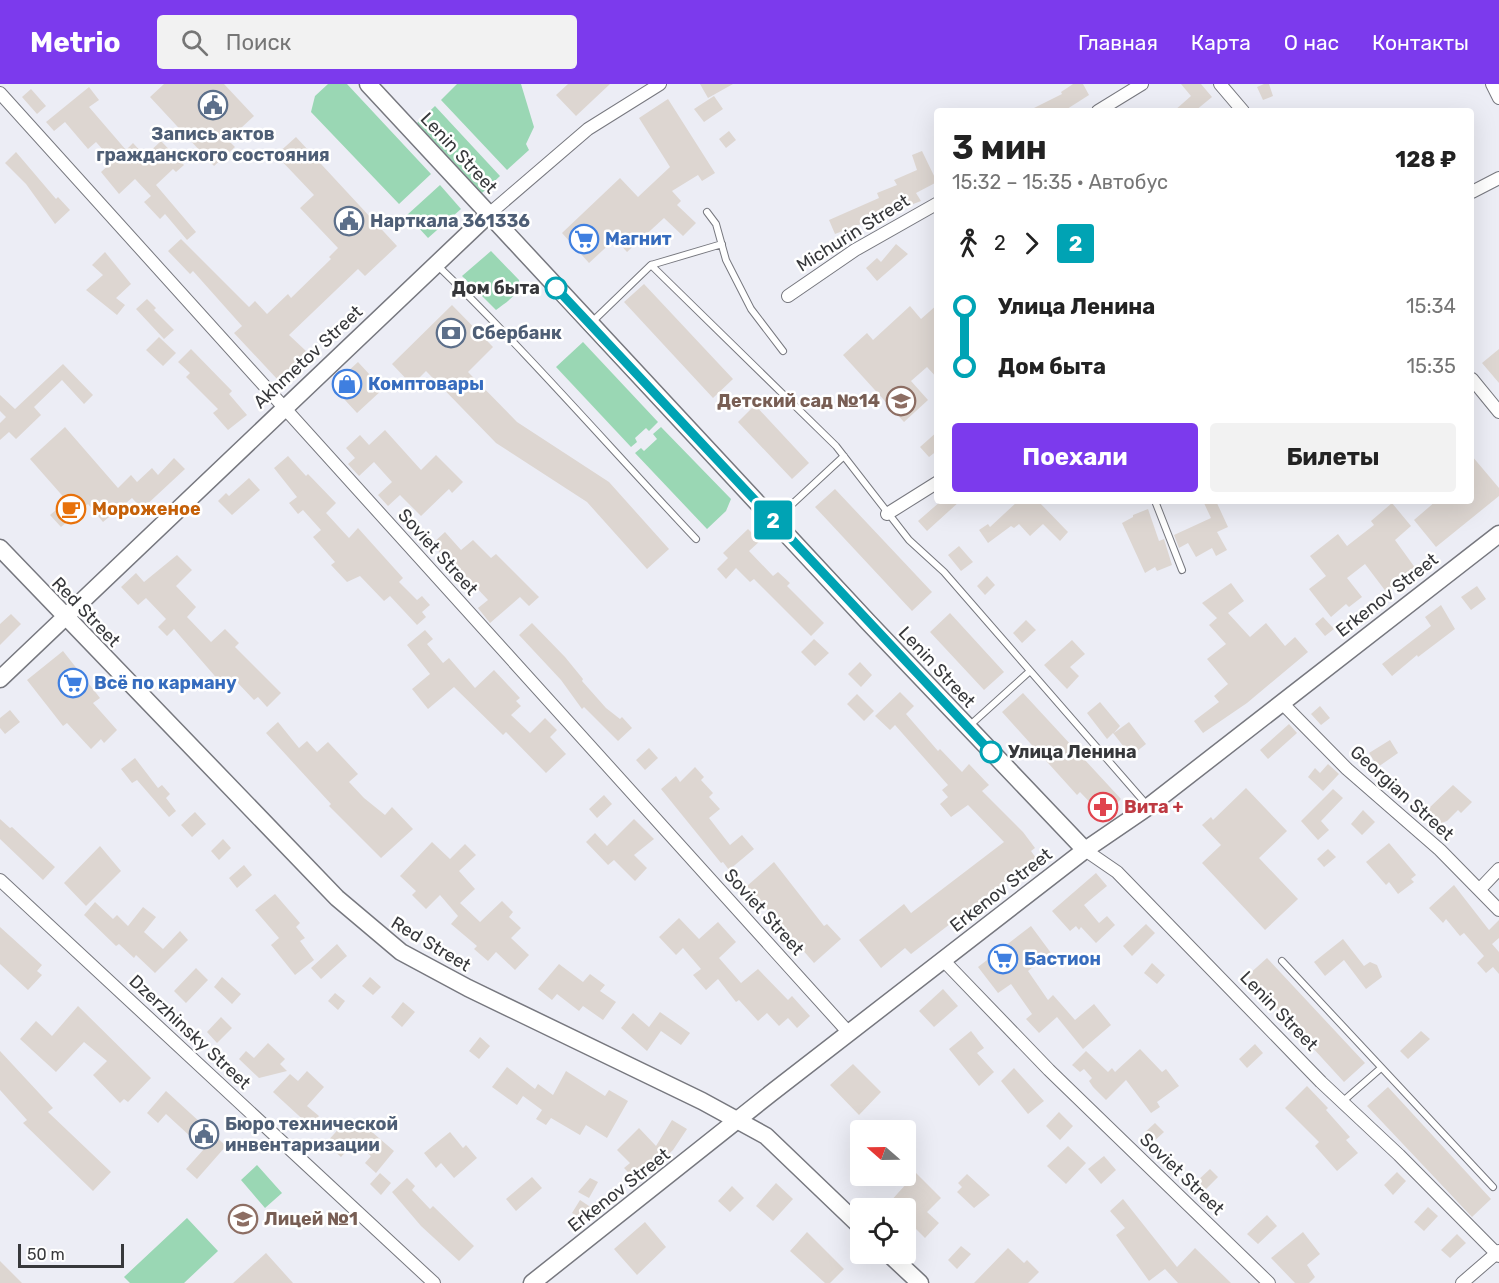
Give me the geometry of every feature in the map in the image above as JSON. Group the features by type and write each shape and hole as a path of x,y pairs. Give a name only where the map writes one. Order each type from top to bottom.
{"street":[{"name":"Lenin Street","path":"368,84 774,521 1085,850 1118,872 1342,1102 1498,1253"},
{"name":"Akhmetov Street","path":"0,679 489,214 588,129 660,84"},
{"path":"1103,108 1142,84"},
{"path":"1221,84 1241,108"},
{"path":"1492,84 1499,98"},
{"name":"Soviet Street","path":"0,93 849,1033"},
{"path":"1474,191 1499,178"},
{"name":"Michurin Street","path":"788,296 855,250 934,204"},
{"path":"1474,381 1499,412"},
{"path":"887,514 934,485"},
{"name":"Erkenov Street","path":"532,1283 1085,850 1148,807 1499,534"},
{"name":"Red Street","path":"0,549 337,898 383,939 401,952 468,988 702,1101 766,1136 850,1216"},
{"name":"Georgian Street","path":"1281,702 1347,769 1440,850 1499,910"},
{"path":"1479,889 1499,869"},
{"name":"Dzerzhinsky Street","path":"0,880 434,1283"},
{"name":"Soviet Street","path":"944,961 1049,1070 1269,1283"},
{"path":"1462,1283 1498,1253"},
{"path":"900,1264 920,1283"}],"lane":[{"path":"707,212 716,224 726,260 751,309 783,351"},
{"path":"590,324 651,265 722,244"},
{"path":"435,264 491,318 619,459 696,539"},
{"path":"651,265 729,339 844,456 909,540 944,572 1148,807"},
{"path":"774,521 844,456"},
{"path":"1156,504 1182,570"},
{"path":"967,727 1030,671"},
{"path":"1282,961 1492,1188"},
{"path":"1342,1102 1381,1068"}],"green space":[{"path":"328,84 347,84 431,174 399,204 311,112 315,96"},
{"path":"457,84 521,84 534,127 526,144 529,150 507,170 441,100"},
{"path":"435,106 500,176 482,193 417,123"},
{"path":"440,185 461,209 428,238 407,215"},
{"path":"491,251 519,280 515,294 496,310 462,276"},
{"path":"583,342 658,422 649,431 646,428 635,438 637,442 631,447 556,367"},
{"path":"661,427 731,499 726,511 707,529 635,453 641,448 644,451 657,439 653,434"},
{"path":"257,1165 282,1193 265,1208 241,1180"},
{"path":"187,1218 218,1251 184,1283 130,1283 124,1277"}],"building":[{"path":"164,84 224,84 254,116 228,140 235,147 214,166 150,97"},
{"path":"568,84 610,84 576,116 556,95"},
{"path":"700,84 733,84 708,98"},
{"path":"1073,84 1083,84 1089,95 1069,108 1034,108 1062,94 1061,92"},
{"path":"1181,84 1201,84 1212,97 1199,108 1177,108 1191,96"},
{"path":"1269,84 1273,96 1263,100 1257,87"},
{"path":"89,87 99,100 89,107 126,150 133,143 145,156 161,141 184,165 176,172 173,169 156,185 196,232 187,240 165,214 160,219 144,202 151,196 135,179 119,194 101,172 113,161 96,142 88,149 65,122 54,131 46,122"},
{"path":"31,89 46,106 37,114 22,97"},
{"path":"714,96 723,109 704,122 694,109"},
{"path":"668,99 715,173 702,181 698,175 672,191 681,201 677,205 696,223 683,236 664,218 627,252 615,239 589,263 562,233 620,178 638,197 670,167 639,118"},
{"path":"729,131 736,140 726,148 719,139"},
{"path":"296,137 397,246 365,276 358,269 289,335 306,351 278,380 234,333 242,326 193,271 190,274 168,251 181,239 249,307 255,301 267,314 288,294 291,298 331,259 329,257 338,248 300,208 314,195 276,155"},
{"path":"922,151 934,176 934,184 916,193 921,201 835,234 829,220 879,198 877,193 897,185 894,180 917,170 912,155"},
{"path":"16,152 56,199 58,197 70,210 55,224 26,184 5,163"},
{"path":"896,244 908,254 877,281 866,268 877,258 881,262"},
{"path":"105,252 131,284 116,298 125,305 117,315 86,290 103,275 92,265"},
{"path":"644,284 733,379 713,398 624,302"},
{"path":"147,299 156,308 154,310 174,330 164,339 136,309"},
{"path":"452,305 493,347 468,372 517,422 609,482 669,549 647,569 587,502 496,443 426,371 412,385 392,364"},
{"path":"910,306 921,319 934,308 934,375 927,367 911,381 928,400 904,422 843,355 867,333 873,340"},
{"path":"159,337 176,353 163,366 146,350"},
{"path":"191,349 232,391 229,394 247,415 228,430 213,413 218,409 186,377 190,373 178,362"},
{"path":"1499,349 1499,383 1482,363"},
{"path":"358,362 383,389 357,413 332,386"},
{"path":"63,364 93,395 84,404 62,380 34,407 41,415 16,439 9,432 0,440 0,423 6,417 0,411 0,395 15,409"},
{"path":"755,405 809,463 792,479 738,422"},
{"path":"65,427 118,488 131,475 137,482 152,468 158,475 174,458 185,469 142,509 132,498 103,522 88,504 61,527 50,515 67,501 30,459"},
{"path":"385,430 421,470 436,455 463,482 452,493 449,489 421,516 400,495 388,506 378,495 392,482 374,462 359,476 348,464 355,458 346,448 360,435 369,445"},
{"path":"934,435 934,453 929,457 920,447"},
{"path":"288,456 336,503 326,513 349,538 358,528 403,578 399,582 417,600 422,596 430,605 422,612 426,617 417,625 390,596 384,601 360,576 347,582 331,565 335,562 313,537 321,530 303,510 298,514 289,503 297,497 274,468"},
{"path":"1474,458 1499,488 1499,496 1436,547 1414,520 1433,504 1474,504"},
{"path":"249,478 260,490 232,515 218,501 226,493 229,496"},
{"path":"835,489 932,592 912,611 815,507"},
{"path":"938,504 957,504 927,531 918,521"},
{"path":"1015,504 1041,504 1068,532 1060,541 1043,524 1030,536 1019,524 1014,528 1011,526 988,543 979,530 988,524 990,527"},
{"path":"1204,504 1217,504 1228,527 1217,532 1227,550 1216,556 1212,548 1196,557 1188,543 1179,548 1174,535 1211,518"},
{"path":"1393,504 1411,526 1395,540 1416,569 1387,593 1365,564 1347,578 1362,597 1349,607 1346,604 1331,617 1309,589 1326,576 1310,556 1338,534 1347,546 1374,525 1371,521"},
{"path":"1148,509 1159,541 1164,539 1172,565 1157,571 1155,567 1145,573 1122,523 1133,515"},
{"path":"748,529 760,541 749,551 773,576 778,572 790,583 787,586 824,623 811,636 754,579 750,582 736,568 726,579 717,569 728,558 723,553"},
{"path":"445,532 461,550 473,540 491,558 496,554 539,597 529,606 520,597 490,623 478,608 488,600 432,544"},
{"path":"959,546 973,562 961,571 948,555"},
{"path":"177,555 192,570 176,586 196,607 187,617 211,642 225,629 239,643 235,647 281,693 267,707 258,697 254,700 236,681 227,690 174,629 167,636 158,627 166,619 146,598 138,605 121,587 136,573 144,582"},
{"path":"987,576 995,585 985,595 977,586"},
{"path":"1231,583 1244,601 1228,613 1250,637 1266,623 1285,646 1295,637 1308,652 1247,703 1203,733 1194,721 1219,702 1214,696 1228,684 1207,659 1226,644 1209,625 1217,618 1202,603"},
{"path":"1477,586 1486,599 1471,610 1461,597"},
{"path":"1441,605 1455,629 1418,657 1417,655 1392,676 1382,664 1431,626 1425,617"},
{"path":"950,613 1004,672 984,690 930,632"},
{"path":"11,614 21,624 0,645 0,624"},
{"path":"1323,617 1334,629 1325,636 1315,624"},
{"path":"1026,620 1036,630 1022,643 1013,633"},
{"path":"532,623 565,657 606,708 620,719 622,717 632,728 618,741 584,707 582,709 561,680 519,635"},
{"path":"425,630 433,639 427,644 443,663 449,658 475,688 494,670 520,698 516,701 521,706 511,715 530,733 545,718 557,730 550,737 566,754 546,773 506,732 503,735 454,687 428,709 412,689 430,674 407,645"},
{"path":"814,639 829,653 815,666 801,652"},
{"path":"1072,640 1085,654 1070,667 1079,676 1067,689 1044,665"},
{"path":"63,651 100,698 93,703 117,730 104,743 101,739 91,749 67,723 63,726 27,680"},
{"path":"860,662 872,675 861,687 848,674"},
{"path":"900,692 914,706 906,714 938,751 940,749 962,772 969,764 989,785 982,791 1023,832 1035,848 1031,851 1036,858 911,954 905,948 881,968 859,940 904,904 911,913 1004,842 968,805 951,817 940,804 948,797 942,790 948,785 895,725 890,730 875,716"},
{"path":"1023,693 1121,799 1103,816 1080,792 1077,795 1002,712"},
{"path":"857,694 874,711 864,721 847,704"},
{"path":"1100,702 1120,726 1114,733 1129,722 1146,744 1131,756 1113,733 1107,739 1087,713"},
{"path":"1320,706 1330,718 1321,725 1311,714"},
{"path":"10,710 20,722 5,734 0,728 0,718"},
{"path":"278,722 299,748 307,741 317,752 328,742 358,774 349,782 364,798 385,815 392,807 413,829 381,858 329,806 331,804 266,733"},
{"path":"1289,724 1297,733 1268,759 1260,750"},
{"path":"1390,740 1398,753 1378,767 1369,753"},
{"path":"649,748 658,758 645,770 636,760"},
{"path":"135,758 158,788 162,785 170,794 166,798 176,811 169,817 137,780 132,783 121,769"},
{"path":"1328,764 1339,774 1323,791 1308,777 1315,768 1320,773"},
{"path":"695,767 704,777 701,780 713,793 709,797 720,809 709,818 730,845 742,835 754,849 729,870 661,789 676,776 680,782"},
{"path":"1453,785 1472,802 1461,813 1458,810 1447,821 1439,824 1427,810"},
{"path":"1246,788 1287,831 1259,858 1298,899 1265,930 1202,863 1221,845 1202,825 1211,817 1213,820"},
{"path":"1333,789 1343,798 1321,821 1329,830 1318,840 1301,821"},
{"path":"604,795 612,804 597,818 589,809"},
{"path":"1363,810 1375,822 1362,835 1351,824"},
{"path":"195,812 206,824 192,837 181,825"},
{"path":"0,819 10,828 12,827 55,867 43,880 0,839"},
{"path":"634,819 654,839 634,855 647,868 635,881 614,860 608,865 586,842 595,833 607,846"},
{"path":"223,839 231,848 219,860 211,851"},
{"path":"432,842 450,859 465,844 476,855 459,871 475,889 460,903 480,922 502,901 513,912 509,917 521,928 511,938 529,955 515,970 496,952 488,961 474,949 477,946 451,924 458,916 440,895 426,909 412,895 416,891 400,876"},
{"path":"1389,843 1416,875 1411,879 1414,882 1398,894 1389,882 1386,885 1366,862"},
{"path":"100,846 121,871 86,906 64,883"},
{"path":"1328,849 1336,857 1324,867 1317,859"},
{"path":"774,862 824,926 827,924 841,939 814,963 747,886"},
{"path":"244,865 252,875 237,888 229,878"},
{"path":"1096,873 1107,886 1084,905 1099,923 1107,916 1115,925 1096,943 1081,927 1079,930 1076,926 1070,931 1052,911"},
{"path":"1454,885 1489,930 1499,920 1499,938 1492,944 1499,952 1499,974 1493,967 1486,973 1477,963 1484,956 1464,933 1460,936 1446,919 1443,923 1429,908"},
{"path":"275,894 300,923 296,927 305,938 300,941 314,960 295,975 271,945 279,938 255,910"},
{"path":"95,902 113,919 117,915 128,926 143,907 156,917 144,932 163,949 180,931 188,940 155,973 136,955 134,958 119,944 116,946 84,915"},
{"path":"679,918 699,939 718,922 736,942 719,958 741,983 758,969 788,1000 792,996 810,1016 797,1028 788,1018 779,1026 767,1013 758,1021 739,1000 736,1002 718,979 706,990 693,975 701,969 683,948 676,955 659,937"},
{"path":"1146,924 1155,933 1132,956 1123,946"},
{"path":"1031,926 1051,953 1028,971 1048,1000 1053,995 1075,1020 1094,1004 1111,1025 1083,1049 1057,1017 1039,1033 1026,1019 1032,1014 1011,984 998,993 978,967"},
{"path":"0,927 42,965 37,971 42,975 28,990 0,964"},
{"path":"1343,939 1364,966 1370,962 1377,965 1382,977 1366,989 1344,960 1325,976 1314,962"},
{"path":"337,944 347,956 321,979 311,968"},
{"path":"1267,958 1365,1063 1344,1082 1247,976"},
{"path":"1152,963 1165,975 1157,984 1144,973"},
{"path":"559,964 583,982 590,974 605,985 600,991 616,1002 603,1020 583,1006 579,1011 557,994 552,1000 538,989"},
{"path":"196,968 208,980 186,1003 174,991"},
{"path":"222,977 241,994 232,1004 214,987"},
{"path":"370,977 381,987 373,995 362,986"},
{"path":"943,989 958,1006 934,1027 919,1011"},
{"path":"335,993 345,1001 338,1010 328,1001"},
{"path":"403,1002 415,1012 402,1027 391,1017"},
{"path":"78,1006 151,1078 128,1102 124,1099 120,1103 93,1075 107,1061 84,1042 56,1072 20,1039 36,1021 52,1036"},
{"path":"660,1012 690,1033 681,1045 661,1031 647,1051 621,1028 633,1013 649,1027"},
{"path":"221,1017 232,1028 217,1043 207,1032"},
{"path":"971,1031 984,1048 977,1053 994,1072 979,1086 949,1049"},
{"path":"1421,1031 1430,1039 1408,1059 1400,1051"},
{"path":"480,1037 490,1046 479,1059 469,1051"},
{"path":"268,1043 285,1059 280,1064 287,1071 259,1078 239,1059 246,1051 254,1058"},
{"path":"1255,1044 1263,1053 1247,1068 1239,1059"},
{"path":"1140,1049 1162,1072 1166,1069 1179,1086 1157,1102 1160,1107 1151,1113 1126,1080 1106,1100 1093,1087 1089,1081 1092,1078 1084,1069 1080,1072 1072,1065 1086,1051 1108,1072 1112,1068 1115,1072"},
{"path":"0,1051 53,1108 48,1112 111,1172 93,1191 23,1123 27,1120 0,1090"},
{"path":"853,1064 881,1092 859,1115 830,1085"},
{"path":"507,1067 535,1089 538,1084 553,1095 566,1071 605,1096 609,1090 628,1101 607,1138 586,1125 580,1135 551,1118 546,1125 536,1119 542,1110 523,1096 517,1105 492,1087"},
{"path":"1014,1068 1044,1101 1028,1114 1001,1081"},
{"path":"307,1071 324,1087 307,1106 319,1116 310,1126 273,1092 290,1074 298,1081"},
{"path":"1307,1086 1328,1108 1326,1110 1350,1137 1346,1140 1358,1153 1337,1171 1315,1146 1319,1142 1285,1108"},
{"path":"1388,1087 1491,1199 1472,1217 1367,1106"},
{"path":"166,1091 226,1146 197,1179 186,1169 204,1149 166,1114 158,1123 147,1113"},
{"path":"1059,1112 1073,1126 1060,1140 1046,1126"},
{"path":"672,1120 687,1129 673,1150 633,1187 625,1179 630,1174 624,1168 630,1163 617,1150 639,1128 656,1146"},
{"path":"1155,1123 1164,1132 1152,1143 1143,1134"},
{"path":"351,1124 360,1132 365,1126 394,1151 376,1173 365,1163 371,1156 355,1142 341,1157 326,1143 342,1125 347,1129"},
{"path":"450,1132 463,1148 466,1145 477,1158 454,1178 441,1163 436,1168 424,1153"},
{"path":"1068,1146 1086,1163 1066,1184 1047,1166"},
{"path":"1104,1156 1116,1170 1101,1184 1088,1169"},
{"path":"1210,1169 1218,1177 1204,1191 1196,1182"},
{"path":"1397,1172 1406,1181 1393,1195 1384,1185"},
{"path":"380,1173 391,1183 381,1195 370,1184"},
{"path":"916,1173 941,1198 927,1212 939,1223 925,1238 916,1229 916,1198 894,1198 904,1186 916,1186"},
{"path":"967,1174 990,1195 974,1208 957,1192 962,1187 958,1183"},
{"path":"532,1177 542,1188 516,1211 506,1199"},
{"path":"407,1178 415,1186 412,1190 430,1209 433,1206 474,1246 459,1261 421,1226 392,1192"},
{"path":"590,1178 598,1182 589,1198 578,1192"},
{"path":"776,1183 793,1199 773,1221 756,1206"},
{"path":"732,1186 744,1198 730,1212 718,1201"},
{"path":"1123,1199 1177,1267 1195,1248 1231,1283 1178,1283 1165,1269 1149,1281 1116,1235 1125,1228 1110,1211"},
{"path":"580,1200 595,1210 587,1222 572,1213"},
{"path":"1428,1207 1438,1216 1424,1231 1414,1222"},
{"path":"1267,1215 1277,1226 1258,1244 1247,1234"},
{"path":"645,1222 666,1247 637,1275 614,1249"},
{"path":"807,1232 844,1269 830,1283 825,1283 790,1251"},
{"path":"1303,1232 1320,1254 1307,1265 1315,1277 1309,1283 1295,1283 1271,1258"},
{"path":"1457,1234 1466,1243 1450,1258 1441,1250"},
{"path":"961,1246 971,1254 957,1269 948,1260"},
{"path":"1008,1248 1024,1263 1027,1260 1039,1272 1028,1283 974,1283"},
{"path":"266,1253 293,1283 233,1283"},
{"path":"0,1261 22,1283 0,1283"}],"bus line":[{"name":"2","path":"556,288 991,752"}],"place":[{"name":"Запись актов гражданского состояния","path":"213,105"},
{"name":"Нарткала 361336","path":"349,221"},
{"name":"Магнит","path":"584,239"},
{"name":"Дом быта","path":"556,288"},
{"name":"Сбербанк","path":"451,333"},
{"name":"Комптовары","path":"347,384"},
{"name":"Детский сад №14","path":"901,401"},
{"name":"Мороженое","path":"71,509"},
{"name":"Всё по карману","path":"73,683"},
{"name":"Улица Ленина","path":"991,752"},
{"name":"Вита +","path":"1103,807"},
{"name":"Бастион","path":"1003,959"},
{"name":"Бюро технической инвентаризации","path":"204,1134"},
{"name":"Лицей №1","path":"243,1219"}]}
